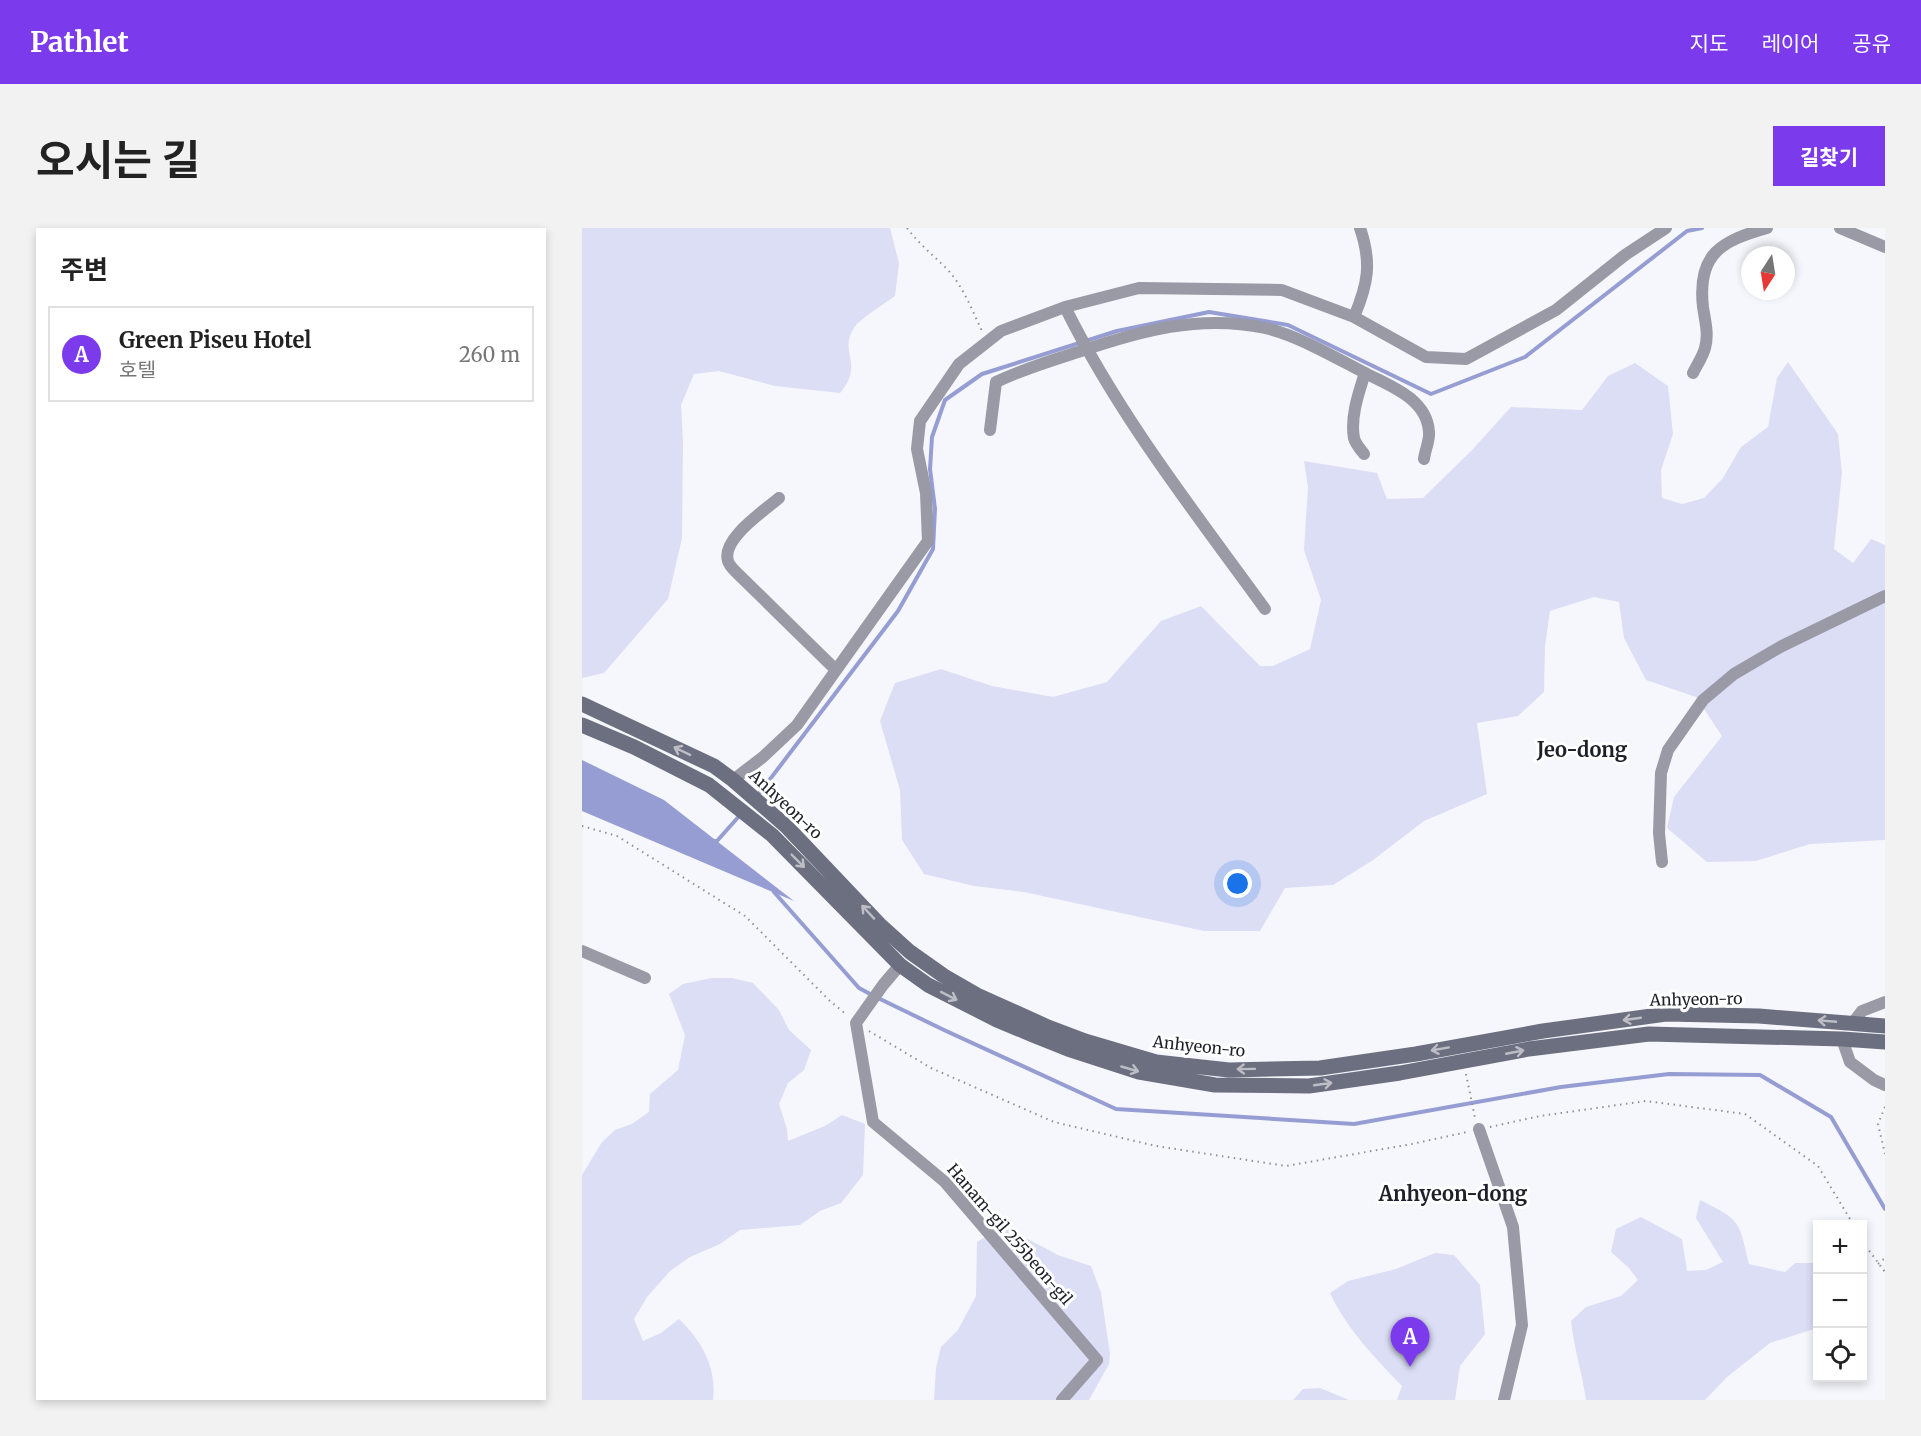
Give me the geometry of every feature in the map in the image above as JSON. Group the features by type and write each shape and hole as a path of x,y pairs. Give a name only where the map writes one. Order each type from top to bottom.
{"street":[{"path":"1354,317 1365,293 1368,274 1366,247 1360,228"},
{"path":"720,794 739,785 763,757 797,726 928,540 926,493 917,449 920,421 959,364 1002,331 1065,307 1139,288 1282,290 1354,317 1426,357 1466,358 1556,310 1625,255 1666,228"},
{"path":"1693,373 1705,348 1707,336 1702,294 1709,261 1716,250 1732,241 1767,228"},
{"path":"1840,228 1885,247"},
{"path":"1065,307 1083,344 1134,427 1265,609"},
{"path":"990,430 996,382 1018,371 1083,344 1165,327 1230,323 1267,328 1315,347 1407,394 1424,413 1429,432 1424,459"},
{"path":"1364,454 1354,440 1354,426 1357,399 1365,373"},
{"path":"779,498 732,538 727,549 728,561 736,573 836,670"},
{"path":"1662,862 1659,833 1661,773 1668,750 1703,700 1734,674 1782,646 1885,596"},
{"name":"Anhyeon-ro","path":"582,704 714,766 786,826 879,924 910,952 944,976 1010,1011 1085,1041 1156,1062 1229,1070 1320,1068 1416,1054 1543,1030 1666,1014 1759,1016 1885,1026"},
{"name":"Anhyeon-ro","path":"582,725 709,785 772,835 900,965 928,985 997,1020 1103,1061 1161,1075 1215,1084 1309,1086 1529,1049 1649,1034 1885,1042"},
{"path":"582,951 645,978"},
{"path":"900,965 910,952"},
{"name":"Hanam-gil 255beon-gil","path":"900,965 883,984 856,1023 873,1122 945,1182 1097,1360 1062,1400"},
{"path":"1852,1024 1862,1011 1885,1002"},
{"path":"1842,1039 1850,1062 1874,1080 1885,1085"},
{"path":"1478,1127 1513,1227 1522,1325 1504,1400"}],"path":[{"path":"907,228 920,245 948,270 969,302 987,343"},
{"path":"1462,1061 1478,1127"},
{"path":"1885,1107 1878,1124 1885,1154"},
{"path":"1867,1247 1885,1272"},
{"path":"1878,1264 1885,1258"}],"shaded area":[{"path":"582,228 890,228 899,263 895,296 861,320 854,328 849,345 850,374 840,393 775,386 719,371 694,374 681,405 682,538 668,599 604,673 582,678"},
{"path":"1788,362 1838,434 1842,473 1834,549 1853,563 1871,539 1885,545 1885,840 1810,844 1756,861 1707,862 1667,828 1674,797 1722,736 1696,697 1646,680 1624,638 1619,602 1594,597 1550,611 1545,646 1544,692 1518,716 1477,723 1487,794 1424,821 1373,860 1333,885 1285,888 1260,931 1204,931 1024,892 974,886 924,874 902,840 900,790 880,721 895,683 941,669 992,686 1053,697 1107,682 1161,621 1201,606 1260,666 1273,666 1310,649 1321,600 1304,550 1308,487 1304,461 1377,473 1387,499 1423,498 1472,450 1511,407 1582,410 1608,376 1635,363 1668,386 1673,434 1661,470 1662,498 1682,504 1704,498 1723,478 1741,447 1768,427 1777,378"},
{"path":"712,978 732,978 753,983 779,1010 789,1030 811,1050 804,1070 788,1083 779,1104 787,1129 788,1141 825,1126 842,1115 865,1124 863,1175 841,1203 820,1211 800,1225 740,1230 720,1244 690,1257 670,1271 647,1297 634,1319 643,1341 661,1333 679,1319 695,1336 706,1356 713,1377 713,1400 582,1400 582,1175 602,1142 615,1130 632,1124 649,1112 650,1094 678,1070 685,1035 669,994 683,984"},
{"path":"1700,1200 1731,1218 1740,1230 1749,1264 1785,1272 1795,1263 1813,1263 1813,1329 1770,1343 1727,1377 1705,1400 1586,1400 1571,1321 1586,1307 1621,1296 1638,1280 1628,1267 1611,1252 1616,1229 1641,1217 1682,1239 1687,1271 1706,1270 1723,1262 1696,1218"},
{"path":"1003,1226 1058,1255 1091,1266 1101,1293 1110,1354 1109,1364 1089,1400 934,1400 936,1368 941,1347 958,1330 976,1296 977,1242"},
{"path":"1435,1253 1454,1255 1480,1285 1485,1334 1460,1366 1455,1400 1397,1400 1402,1386 1353,1330 1330,1293 1348,1281 1396,1269"},
{"path":"1320,1388 1349,1400 1293,1400 1303,1389"}],"water":[{"path":"582,760 664,800 794,901 582,811"}],"waterway":[{"path":"758,795 898,611 933,549 935,509 930,469 932,437 945,400 982,374 1117,331 1209,312 1288,325 1431,394 1525,357 1687,231 1702,228"},
{"path":"713,841 717,841 741,814"},
{"path":"774,892 859,988 872,995"},
{"path":"878,998 1116,1109 1354,1124 1561,1087 1669,1074 1760,1075 1831,1117 1885,1209"}],"place":[{"name":"Green Piseu Hotel","path":"1410,1367"}],"district":[{"name":"Jeo-dong","path":"1582,750"},
{"name":"Anhyeon-dong","path":"1453,1194"}]}
